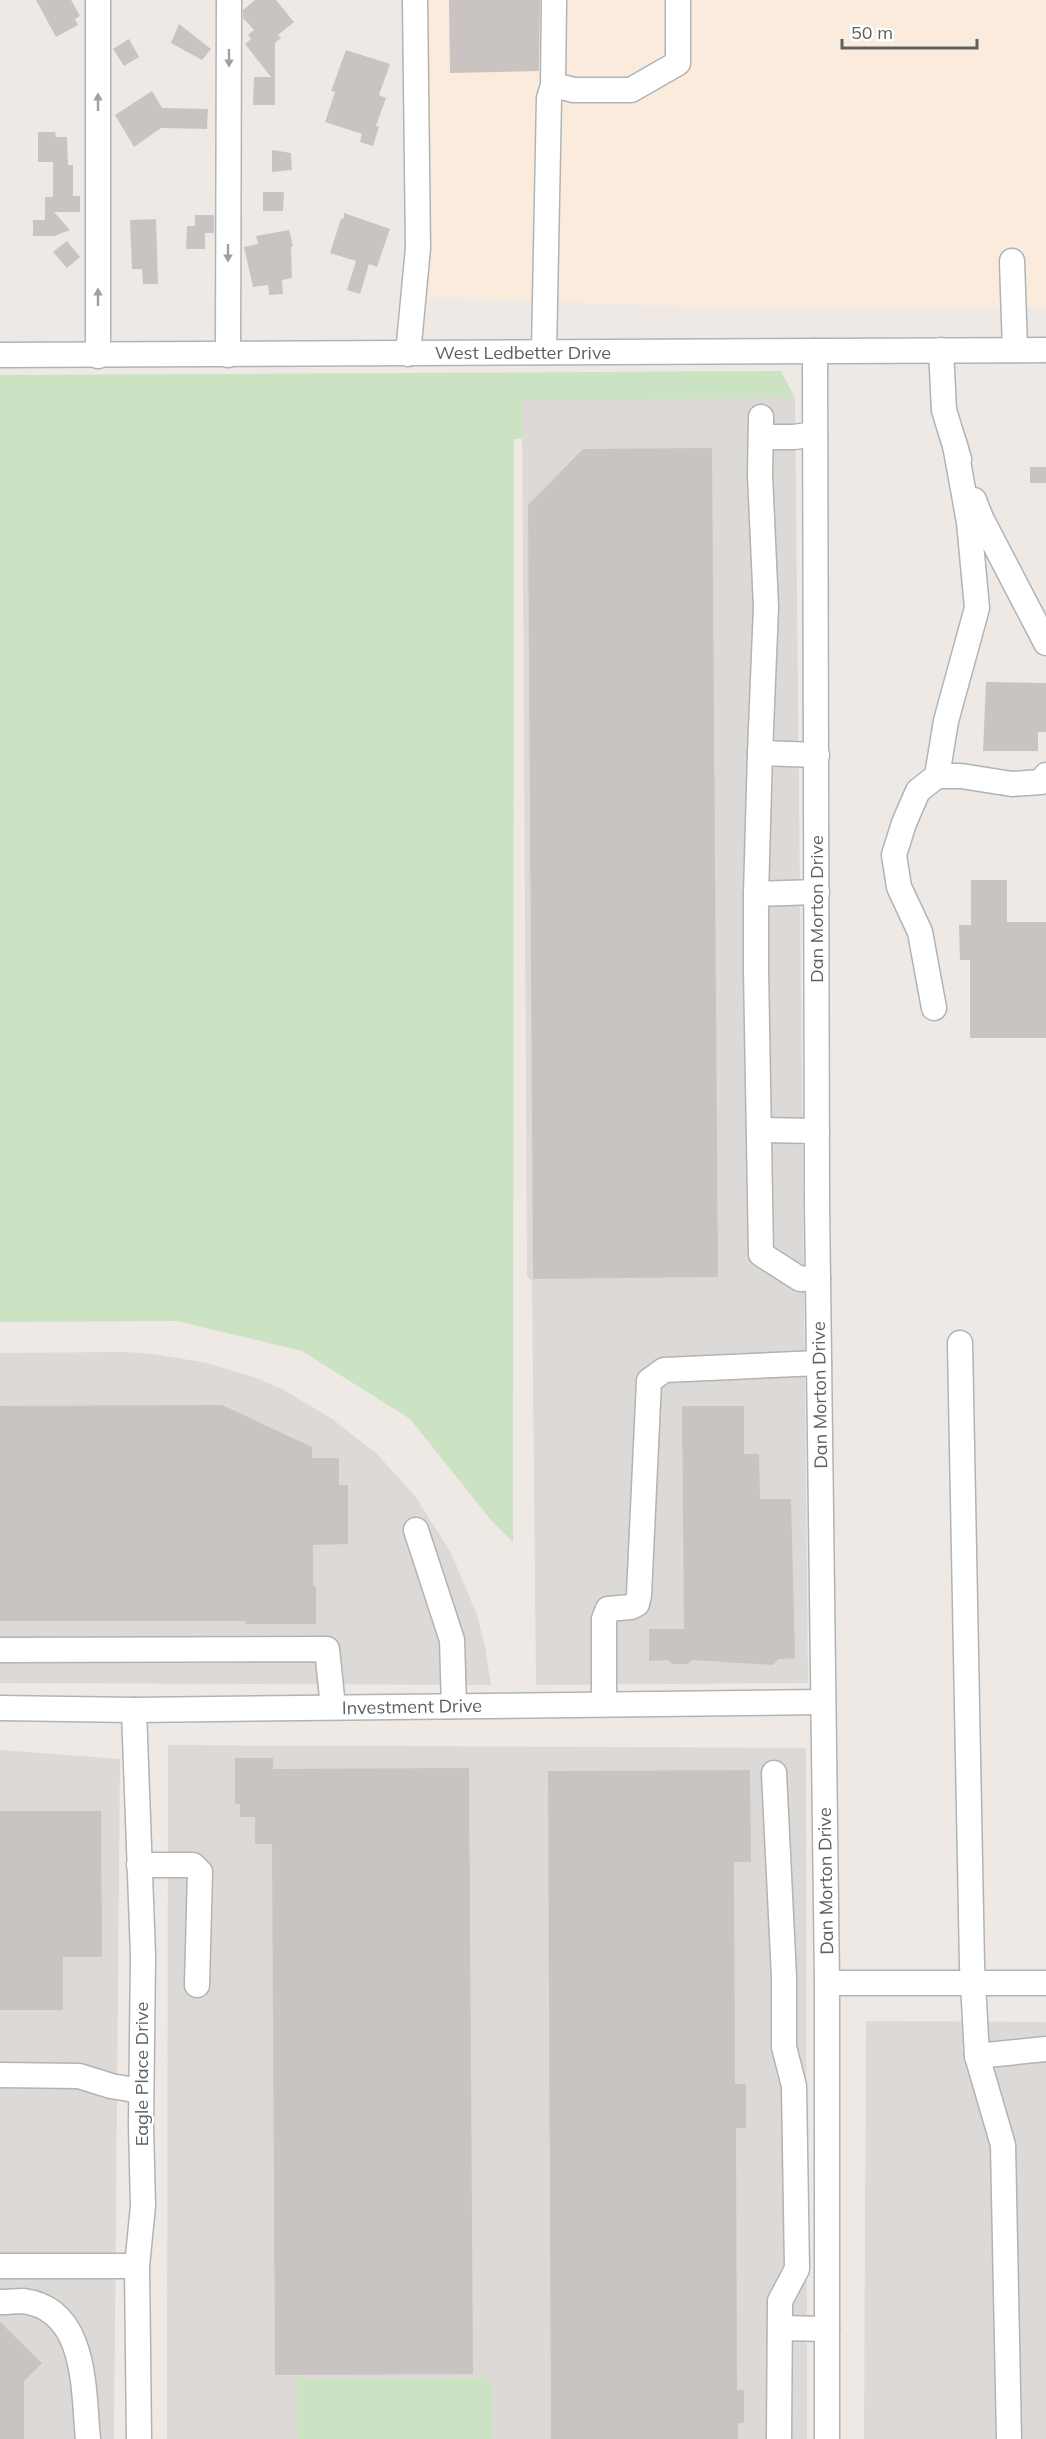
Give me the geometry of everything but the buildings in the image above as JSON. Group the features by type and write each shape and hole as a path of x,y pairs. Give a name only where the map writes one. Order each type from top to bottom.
{"street":[{"path":"98,0 98,356"},
{"path":"228,355 229,0"},
{"path":"408,354 418,248 415,0"},
{"path":"544,352 549,98 553,85 554,0"},
{"path":"553,85 574,90 632,90 678,63 678,0"},
{"path":"1012,261 1015,350"},
{"path":"941,350 944,410 954,445 981,518 1046,644"},
{"name":"West Ledbetter Drive","path":"0,355 1046,350"},
{"name":"Dan Morton Drive","path":"815,351 818,1278 827,1983 827,2439"},
{"path":"815,434 794,437 761,427 760,475 766,607 756,894 756,969 761,1254 800,1279 818,1278"},
{"path":"937,776 946,721 977,608 969,522 954,445"},
{"path":"760,753 817,755"},
{"path":"934,1008 920,932 899,887 894,855 904,823 918,791 937,776 961,776 1012,784 1041,783 1046,775"},
{"path":"756,894 817,892"},
{"path":"760,1130 817,1131"},
{"path":"960,1343 973,1983 977,2056 1003,2145 1009,2439"},
{"path":"604,1704 604,1618 608,1609 631,1607 637,1604 639,1594 648,1381 664,1370 819,1363"},
{"path":"416,1530 452,1641 454,1706"},
{"path":"0,1650 327,1649 333,1707"},
{"name":"Investment Drive","path":"0,1708 134,1710 824,1702"},
{"name":"Eagle Place Drive","path":"134,1710 143,1956 141,2091 143,2206 137,2266 139,2439"},
{"path":"774,1773 784,1977 784,2047 794,2086 797,2269 780,2301 779,2439"},
{"path":"139,1864 193,1864 200,1872 197,1985"},
{"path":"827,1983 1046,1983"},
{"path":"977,2056 1046,2049"},
{"path":"0,2075 79,2076 111,2086 141,2091"},
{"path":"795,2126 827,2126"},
{"path":"0,2266 137,2266"},
{"path":"797,2269 827,2268"},
{"path":"0,2302 24,2301 48,2309 65,2323 80,2358 88,2439"},
{"path":"780,2328 827,2329"}],"shaded area":[{"path":"426,0 1046,0 1046,307 693,307 425,297"},
{"path":"795,398 808,1683 536,1685 532,1282 527,1276 522,399"},
{"path":"126,1352 207,1363 259,1379 284,1390 332,1419 377,1454 415,1496 451,1553 477,1615 491,1685 0,1683 0,1353"},
{"path":"168,1745 806,1748 807,2439 492,2439 492,2378 298,2379 298,2439 167,2439"},
{"path":"0,1750 120,1759 114,2439 0,2439"},
{"path":"866,2021 1046,2022 1046,2439 864,2439"}],"green space":[{"path":"781,371 795,398 522,400 522,439 514,439 513,1542 490,1519 410,1419 302,1351 177,1321 0,1322 0,375"},
{"path":"492,2378 492,2439 298,2439 297,2379"}]}
